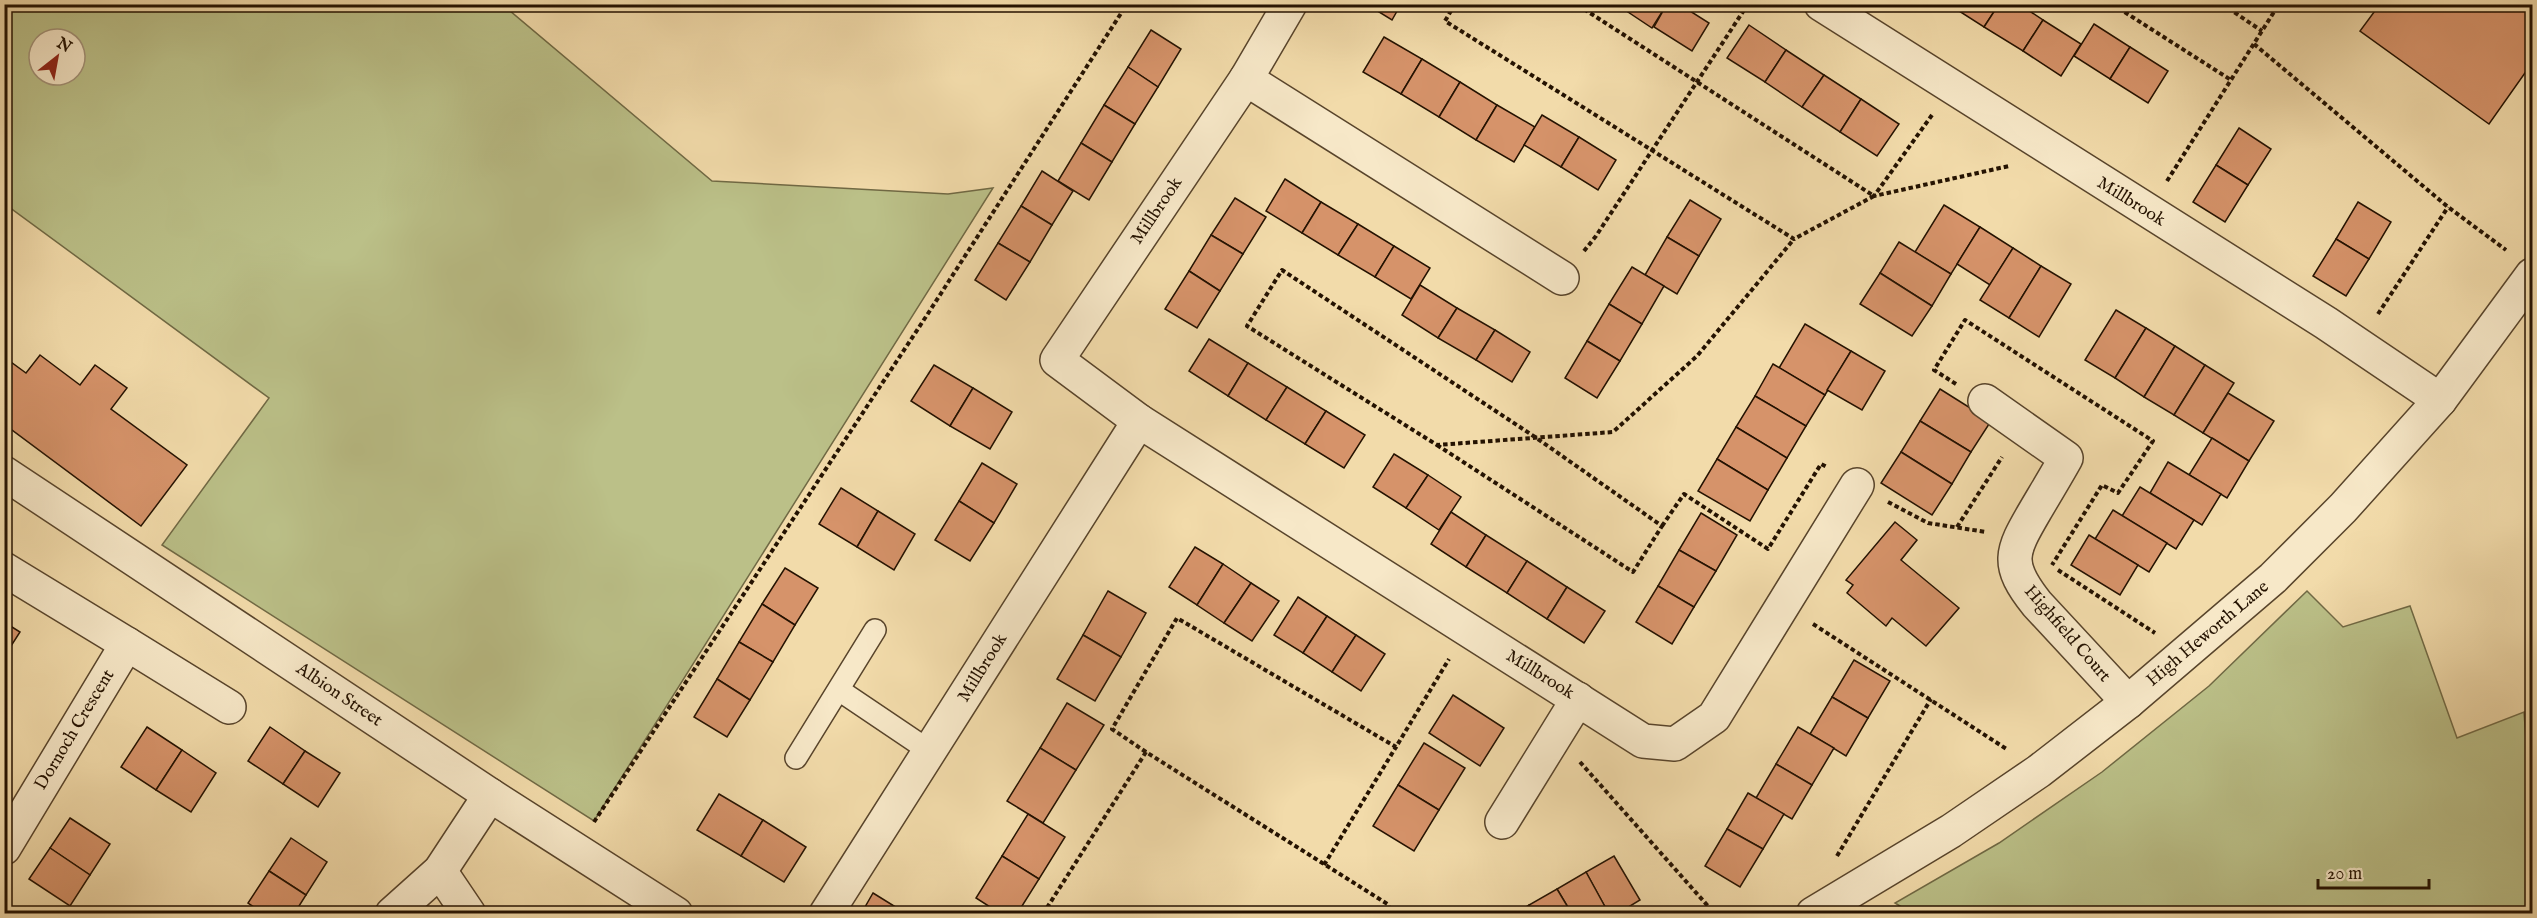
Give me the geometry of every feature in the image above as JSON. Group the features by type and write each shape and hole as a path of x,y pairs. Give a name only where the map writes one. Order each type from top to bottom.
{"street":[{"name":"Millbrook","path":"1290,4 1246,80 1057,360 1138,421 1643,741 1676,744 1714,717 1857,485"},
{"name":"Millbrook","path":"1821,4 2358,344 2440,400"},
{"path":"1246,80 1563,278"},
{"name":"High Heworth Lane","path":"1813,914 1951,831 2038,771 2128,702 2273,578 2343,508 2440,400 2525,282"},
{"path":"1985,401 2066,458 2016,543"},
{"name":"Millbrook","path":"826,914 931,752 1138,421"},
{"name":"Albion Street","path":"4,473 490,795 676,914"},
{"name":"Highfield Court","path":"2016,543 2016,566 2024,588 2128,702"},
{"path":"4,569 229,707"},
{"name":"Dornoch Crescent","path":"4,848 127,644"},
{"path":"1502,822 1578,699"},
{"path":"392,914 440,871 490,795"},
{"path":"440,871 469,914"}],"lane":[{"path":"796,758 875,630"},
{"path":"839,690 931,752"}],"path":[{"path":"576,850 1127,4"},
{"path":"1455,4 1445,21 1794,239"},
{"path":"1576,4 1874,196"},
{"path":"1563,278 1596,236 1748,4"},
{"path":"2112,4 2231,80"},
{"path":"2222,4 2262,31"},
{"path":"2148,213 2279,4"},
{"path":"2254,44 2448,207 2525,282"},
{"path":"1874,196 1951,87"},
{"path":"1437,445 1613,432 1697,356 1794,239 1874,196 2059,156"},
{"path":"2358,344 2448,207"},
{"path":"1662,526 1535,437 1282,270 1247,326 1633,572 1684,494 1768,549 1821,464 1928,523 1977,529 2016,543 2186,652"},
{"path":"1957,527 2021,426"},
{"path":"1782,604 1931,699 2038,771"},
{"path":"1390,914 1389,905 1112,729 1177,618 1396,747"},
{"path":"1324,865 1467,628"},
{"path":"1855,890 1836,857 1931,699"},
{"path":"1555,734 1715,914"},
{"path":"1043,914 1146,752"}],"green space":[{"path":"5,4 503,5 712,181 948,194 993,188 594,821 162,545 269,398 5,204"},
{"path":"2307,591 2343,627 2410,606 2457,738 2524,712 2529,780 2532,785 2532,913 1913,914 1895,903 1999,843 2102,772 2209,686"}],"building":[{"path":"1366,4 1401,4 1392,20"},
{"path":"1616,4 1667,4 1652,28"},
{"path":"1667,4 1679,4 1709,23 1692,51 1654,27"},
{"path":"1948,4 1999,4 1984,27"},
{"path":"1999,4 2019,4 2043,20 2023,51 1984,27"},
{"path":"2380,4 2524,4 2532,11 2532,63 2489,124 2360,31"},
{"path":"2043,20 2081,44 2061,76 2023,51"},
{"path":"2094,24 2130,47 2110,79 2074,56"},
{"path":"1749,25 1786,50 1765,82 1727,58"},
{"path":"1151,30 1181,49 1158,87 1128,67"},
{"path":"1384,37 1422,59 1401,94 1363,72"},
{"path":"2130,47 2168,71 2148,103 2110,79"},
{"path":"1786,50 1824,75 1802,107 1765,82"},
{"path":"1422,59 1460,82 1439,117 1401,94"},
{"path":"1128,67 1158,87 1135,124 1104,105"},
{"path":"1824,75 1861,99 1840,132 1802,107"},
{"path":"1460,82 1497,105 1476,140 1439,117"},
{"path":"1861,99 1899,124 1877,156 1840,132"},
{"path":"1104,105 1135,124 1112,162 1081,143"},
{"path":"1497,105 1535,127 1514,162 1476,140"},
{"path":"1542,115 1579,137 1561,167 1524,145"},
{"path":"2239,128 2271,149 2248,185 2216,165"},
{"path":"1579,137 1616,160 1598,190 1561,167"},
{"path":"1081,143 1112,162 1089,200 1058,181"},
{"path":"2216,165 2248,185 2225,222 2193,202"},
{"path":"1042,171 1073,191 1052,225 1021,206"},
{"path":"1285,179 1321,202 1302,233 1266,211"},
{"path":"1235,198 1266,217 1243,254 1211,235"},
{"path":"1690,200 1721,219 1699,256 1667,237"},
{"path":"1321,202 1358,224 1338,255 1302,233"},
{"path":"2358,202 2391,222 2369,259 2336,239"},
{"path":"1944,205 1980,227 1951,274 1915,252"},
{"path":"1021,206 1052,225 1030,262 998,243"},
{"path":"1358,224 1394,246 1375,277 1338,255"},
{"path":"1980,227 2013,248 1990,285 1957,264"},
{"path":"1211,235 1243,254 1220,291 1189,271"},
{"path":"1667,237 1699,256 1677,294 1645,275"},
{"path":"2336,239 2369,259 2346,296 2313,276"},
{"path":"1899,242 1951,274 1932,306 1880,273"},
{"path":"998,243 1030,262 1006,300 975,280"},
{"path":"1394,246 1430,268 1411,299 1375,277"},
{"path":"2013,248 2041,266 2009,318 1980,300"},
{"path":"2041,266 2071,284 2039,337 2009,318"},
{"path":"1632,267 1664,286 1642,324 1609,304"},
{"path":"1189,271 1220,291 1197,328 1165,309"},
{"path":"1880,273 1932,306 1912,336 1860,304"},
{"path":"1420,285 1457,308 1438,338 1402,315"},
{"path":"1609,304 1642,324 1620,361 1587,341"},
{"path":"1457,308 1495,330 1476,360 1438,338"},
{"path":"2116,310 2146,328 2115,378 2085,360"},
{"path":"1805,324 1851,351 1825,395 1779,368"},
{"path":"2146,328 2175,346 2144,397 2115,378"},
{"path":"1495,330 1530,352 1512,382 1476,360"},
{"path":"1209,339 1248,363 1228,396 1189,371"},
{"path":"1587,341 1620,361 1597,398 1565,378"},
{"path":"2175,346 2205,365 2174,415 2144,397"},
{"path":"1851,351 1885,371 1862,410 1827,390"},
{"path":"40,355 80,385 95,365 127,388 111,409 187,465 141,526 4,424 4,357 26,373"},
{"path":"1248,363 1287,387 1266,420 1228,396"},
{"path":"1773,364 1825,395 1806,426 1755,396"},
{"path":"934,365 973,388 950,426 911,401"},
{"path":"2205,365 2234,383 2203,433 2174,415"},
{"path":"1287,387 1326,411 1305,444 1266,420"},
{"path":"973,388 1012,412 990,449 950,426"},
{"path":"1940,389 1991,421 1971,452 1920,421"},
{"path":"2228,393 2274,421 2249,461 2203,433"},
{"path":"1755,396 1806,426 1787,458 1736,427"},
{"path":"1326,411 1365,435 1344,468 1305,444"},
{"path":"1920,421 1971,452 1952,484 1901,452"},
{"path":"1736,427 1787,458 1768,490 1717,459"},
{"path":"2212,438 2249,461 2227,498 2189,475"},
{"path":"1901,452 1952,484 1932,515 1881,483"},
{"path":"1394,454 1428,475 1406,508 1373,487"},
{"path":"1717,459 1768,490 1750,521 1698,491"},
{"path":"2168,462 2221,494 2202,525 2150,493"},
{"path":"982,463 1017,484 994,523 959,501"},
{"path":"1428,475 1461,497 1439,530 1406,508"},
{"path":"2140,487 2194,520 2176,549 2122,516"},
{"path":"841,488 878,511 857,547 819,524"},
{"path":"959,501 994,523 970,561 935,540"},
{"path":"2113,510 2167,543 2149,572 2095,539"},
{"path":"878,511 915,534 894,570 857,547"},
{"path":"1451,512 1486,535 1466,567 1431,544"},
{"path":"1701,513 1737,535 1716,571 1679,550"},
{"path":"1895,522 1917,540 1901,560 1959,608 1926,646 1892,618 1886,626 1847,593 1853,585 1846,580"},
{"path":"1486,535 1527,561 1507,593 1466,567"},
{"path":"2089,535 2138,565 2120,595 2071,565"},
{"path":"1195,547 1223,564 1197,605 1169,587"},
{"path":"1679,550 1716,571 1694,607 1658,586"},
{"path":"1527,561 1567,587 1547,619 1507,593"},
{"path":"1223,564 1251,583 1224,623 1197,605"},
{"path":"785,568 818,588 795,625 762,604"},
{"path":"1251,583 1279,601 1252,641 1224,623"},
{"path":"1658,586 1694,607 1672,644 1636,622"},
{"path":"1567,587 1605,611 1584,643 1547,619"},
{"path":"1108,591 1146,613 1121,657 1083,635"},
{"path":"1298,597 1327,616 1303,653 1274,635"},
{"path":"762,604 795,625 773,662 739,642"},
{"path":"1327,616 1356,635 1332,672 1303,653"},
{"path":"4,622 20,632 4,657"},
{"path":"1083,635 1121,657 1095,701 1057,679"},
{"path":"1356,635 1385,654 1361,691 1332,672"},
{"path":"739,642 773,662 750,700 717,679"},
{"path":"1854,660 1890,681 1868,718 1832,697"},
{"path":"717,679 750,700 727,737 694,717"},
{"path":"1453,695 1504,728 1480,766 1429,733"},
{"path":"1832,697 1868,718 1846,756 1810,734"},
{"path":"1067,703 1104,725 1076,770 1040,748"},
{"path":"147,727 182,750 156,790 121,767"},
{"path":"270,727 305,751 283,784 248,761"},
{"path":"1798,727 1834,748 1812,785 1776,764"},
{"path":"1424,743 1465,768 1439,810 1398,785"},
{"path":"1040,748 1076,770 1043,823 1007,801"},
{"path":"182,750 216,773 191,812 156,790"},
{"path":"305,751 340,773 318,807 283,784"},
{"path":"1776,764 1812,785 1792,819 1756,798"},
{"path":"1398,785 1439,810 1414,851 1373,826"},
{"path":"1748,793 1784,814 1763,849 1727,829"},
{"path":"719,794 763,820 741,856 697,830"},
{"path":"1028,814 1065,837 1039,879 1002,856"},
{"path":"70,818 110,844 90,875 50,848"},
{"path":"763,820 806,847 784,882 741,856"},
{"path":"1727,829 1763,849 1740,887 1705,866"},
{"path":"291,838 327,862 306,895 269,871"},
{"path":"50,848 90,875 70,906 29,879"},
{"path":"1002,856 1039,879 1017,914 1001,914 976,898"},
{"path":"1614,856 1640,900 1617,914 1609,914 1586,872"},
{"path":"269,871 306,895 294,914 264,914 248,903"},
{"path":"1586,872 1609,914 1572,914 1557,889"},
{"path":"1557,889 1572,914 1534,914 1529,905"},
{"path":"873,893 907,914 861,914"},
{"path":"1529,905 1534,914 1515,914"},
{"path":"204,907 214,914 200,914"}]}
